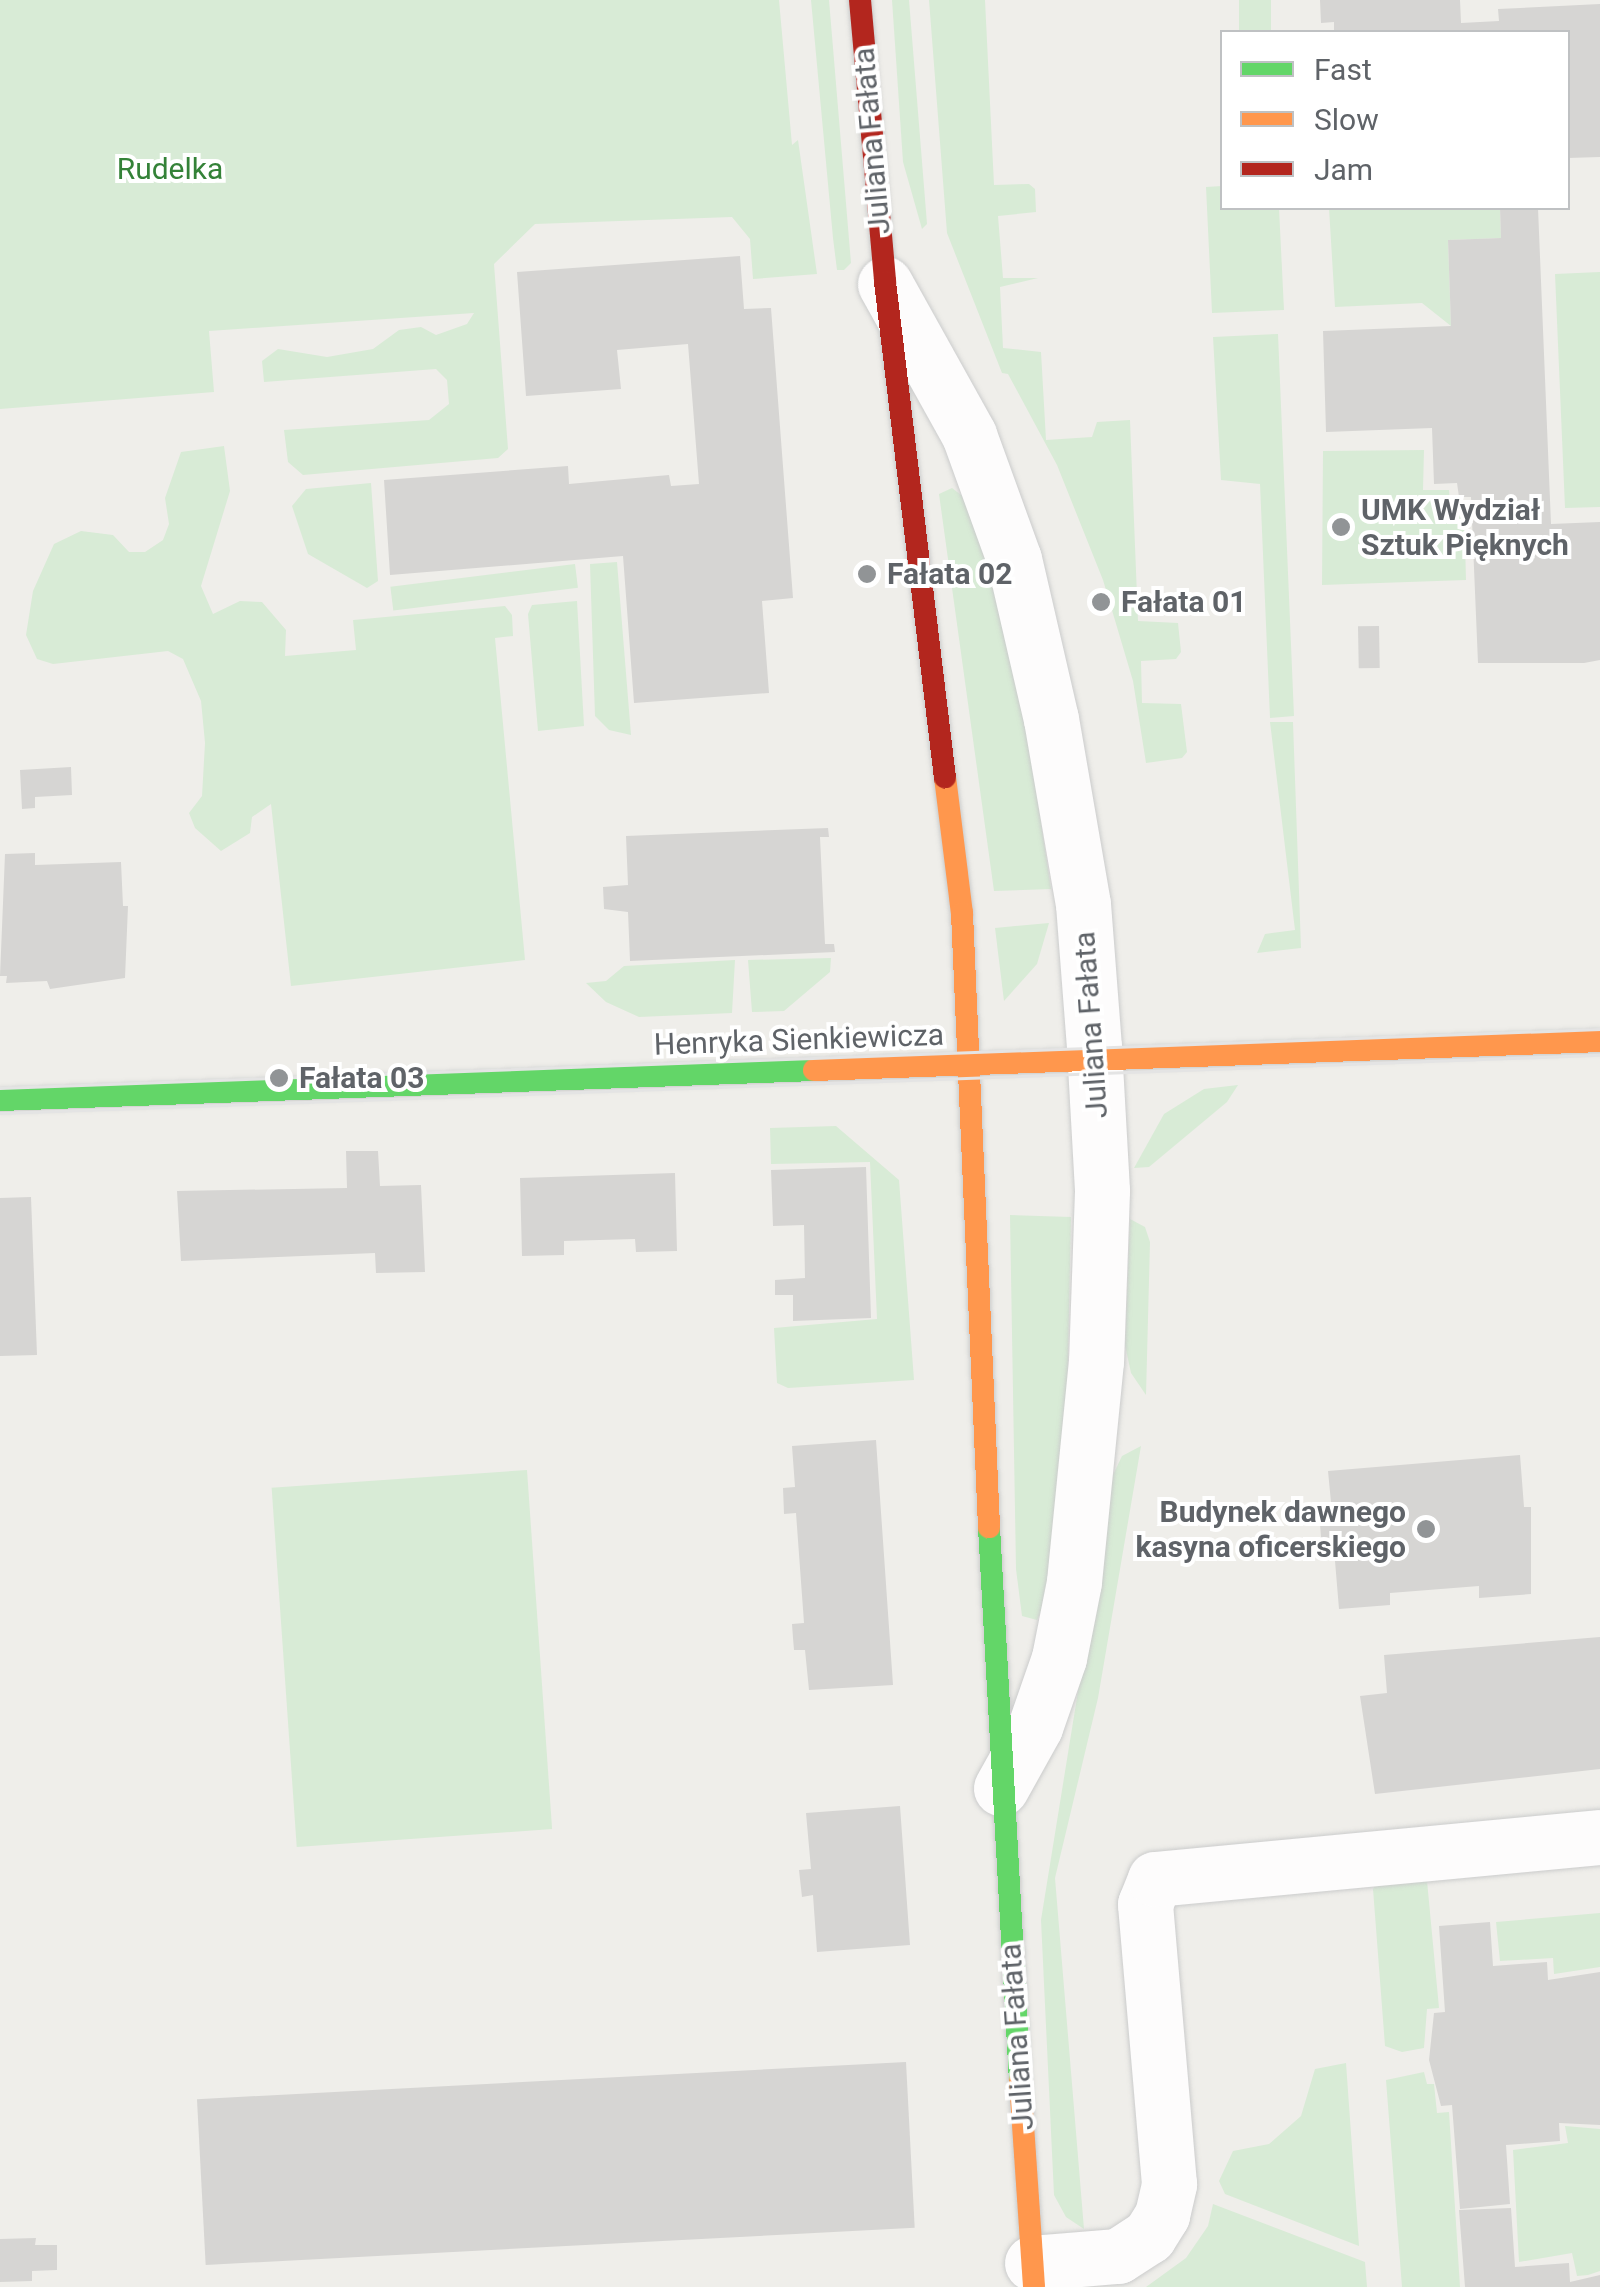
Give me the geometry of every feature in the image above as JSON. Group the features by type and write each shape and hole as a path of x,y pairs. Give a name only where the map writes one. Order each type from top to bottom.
{"street":[{"name":"Juliana Fałata","path":"860,0 885,282 962,913 1001,1788 1033,2275"},
{"name":"Juliana Fałata","path":"885,282 969,435 1014,559 1052,719 1083,904 1102,1192 1096,1361 1074,1582 1042,1710 1001,1788"},
{"name":"Henryka Sienkiewicza","path":"0,1100 1600,1041"},
{"path":"1033,2275 1118,2256 1149,2236 1162,2215 1169,2184 1145,1904 1155,1879 1600,1837"}],"green space":[{"name":"Rudelka","path":"0,0 779,0 792,145 798,140 817,274 753,279 750,239 732,217 535,224 494,264 508,449 498,458 303,475 288,462 284,430 429,420 449,404 447,380 436,369 264,382 262,361 278,349 327,357 373,349 399,330 421,327 436,335 467,324 474,313 209,331 214,392 0,409"},
{"path":"811,0 829,0 851,263 844,270 837,270 833,238"},
{"path":"892,0 909,0 927,224 922,229 903,162"},
{"path":"929,0 985,0 994,185 1029,184 1035,189 1036,212 998,216 1003,278 1038,278 1000,287 1003,348 1041,352 1046,440 1092,437 1097,422 1130,420 1138,621 1178,623 1181,652 1176,659 1141,661 1142,703 1181,704 1187,752 1182,758 1146,763 1133,681 1103,580 1057,465 1008,374 1002,373 947,233"},
{"path":"1239,0 1271,0 1271,30 1239,30"},
{"path":"1220,186 1220,210 1279,210 1284,310 1212,313 1206,187"},
{"path":"1329,210 1500,210 1501,238 1448,240 1451,326 1422,303 1335,307"},
{"path":"1600,272 1600,507 1565,508 1555,274"},
{"path":"1278,334 1294,716 1270,718 1260,484 1221,480 1213,337"},
{"path":"224,446 230,491 201,586 213,614 240,601 262,602 286,630 285,656 356,650 353,620 505,606 512,615 513,636 495,638 525,960 291,986 271,804 252,817 250,833 221,851 195,828 189,813 202,796 205,743 201,701 183,659 168,651 53,664 37,659 26,635 33,591 54,544 81,531 113,535 129,552 145,552 163,540 169,524 165,498 181,452"},
{"path":"1424,450 1423,490 1449,490 1450,505 1464,505 1466,580 1322,585 1323,451"},
{"path":"371,483 378,581 367,588 308,554 292,506 306,489"},
{"path":"952,488 969,501 1020,683 1051,889 994,891 939,494"},
{"path":"617,562 631,735 609,730 595,716 590,564"},
{"path":"575,564 578,588 393,610 390,587"},
{"path":"577,601 584,726 538,731 528,614 532,605"},
{"path":"1270,722 1293,722 1301,948 1257,953 1265,934 1295,930"},
{"path":"1049,923 1037,964 1004,1001 995,928"},
{"path":"831,958 830,972 784,1011 752,1012 748,960"},
{"path":"735,960 732,1013 639,1017 606,1002 586,983 606,981 624,966"},
{"path":"1238,1085 1227,1102 1149,1167 1134,1168 1164,1114 1204,1089"},
{"path":"836,1126 899,1180 914,1380 788,1388 777,1383 774,1328 877,1319 870,1162 771,1164 770,1128"},
{"path":"1010,1215 1071,1217 1066,1454 1046,1601 1037,1620 1022,1616 1016,1569"},
{"path":"1130,1219 1145,1227 1150,1242 1146,1395 1131,1373 1125,1345"},
{"path":"1141,1446 1098,1698 1055,1878 1084,2229 1066,2217 1054,2195 1041,1920 1113,1475 1122,1456"},
{"path":"527,1470 552,1829 297,1847 272,1488"},
{"path":"1426,1870 1439,2008 1427,2009 1424,2048 1402,2052 1385,2046 1373,1889 1379,1879"},
{"path":"1600,1913 1600,1967 1554,1974 1553,1958 1500,1961 1496,1922"},
{"path":"1346,2063 1359,2246 1225,2194 1219,2181 1233,2151 1269,2144 1301,2116 1315,2069"},
{"path":"1424,2072 1427,2084 1434,2084 1437,2113 1449,2112 1460,2287 1402,2287 1386,2080"},
{"path":"1565,2126 1600,2129 1600,2271 1588,2275 1577,2276 1572,2253 1519,2262 1513,2150 1568,2143"},
{"path":"1213,2204 1365,2262 1367,2287 1146,2287 1186,2258 1208,2226"}],"building":[{"path":"1320,0 1460,0 1461,23 1499,21 1498,9 1600,4 1600,157 1570,158 1570,30 1334,30 1334,22 1321,23"},
{"path":"1500,210 1538,210 1551,524 1600,522 1600,660 1478,663 1471,497 1459,497 1457,483 1434,484 1432,428 1326,432 1323,331 1451,326 1448,240 1501,238"},
{"path":"740,256 744,309 771,308 793,598 762,601 769,693 634,703 623,556 390,575 384,480 568,466 569,484 669,475 671,486 699,484 688,344 617,350 621,389 526,396 517,272"},
{"path":"1358,626 1379,626 1380,668 1359,668"},
{"path":"71,767 72,795 35,797 35,808 22,809 20,770"},
{"path":"828,828 829,837 820,837 825,944 834,944 835,952 630,961 628,912 604,909 603,887 628,885 626,836"},
{"path":"35,853 35,865 121,862 123,906 128,906 125,978 50,989 47,981 6,983 7,976 0,976 5,854"},
{"path":"346,1151 378,1151 380,1186 421,1185 425,1272 376,1273 375,1253 181,1261 177,1191 347,1188"},
{"path":"866,1167 871,1318 793,1321 793,1295 775,1295 775,1280 805,1278 804,1225 773,1226 771,1170"},
{"path":"675,1173 677,1251 636,1252 635,1239 564,1241 564,1255 522,1256 520,1178"},
{"path":"31,1197 37,1355 0,1356 0,1198"},
{"path":"876,1440 893,1685 809,1690 805,1650 794,1650 793,1638 792,1624 804,1623 796,1513 784,1514 783,1488 795,1487 792,1446"},
{"name":"Budynek dawnego kasyna oficerskiego","path":"1520,1455 1524,1507 1531,1507 1531,1594 1479,1598 1479,1586 1390,1593 1390,1605 1339,1609 1334,1549 1322,1550 1320,1524 1333,1523 1328,1471"},
{"path":"1600,1637 1600,1769 1375,1794 1360,1696 1387,1693 1384,1655"},
{"path":"900,1806 910,1945 817,1952 813,1895 802,1897 799,1870 811,1869 806,1813"},
{"path":"1490,1922 1493,1966 1547,1962 1548,1980 1600,1972 1600,2125 1559,2123 1560,2141 1506,2145 1510,2204 1460,2209 1452,2105 1441,2106 1429,2060 1434,2013 1445,2012 1439,1926"},
{"path":"906,2062 915,2228 206,2265 197,2099"},
{"path":"1511,2208 1515,2267 1569,2263 1570,2282 1600,2275 1600,2287 1465,2287 1459,2210"},
{"path":"36,2238 35,2245 57,2245 57,2270 32,2271 32,2281 0,2282 0,2239"}],"tram line":[{"path":"0,1088 1600,1029"},
{"path":"0,1113 1600,1055"}],"traffic: fast":[{"path":"0,1100 814,1070"},
{"path":"989,1527 1020,2081"}],"traffic: slow":[{"path":"945,777 962,913 989,1527"},
{"path":"814,1070 1600,1041"},
{"path":"1020,2081 1034,2287"}],"traffic: jam":[{"path":"860,0 885,282 945,777"}],"place":[{"name":"UMK Wydział Sztuk Pięknych","path":"1341,527"},
{"name":"Fałata 02","path":"867,574"},
{"name":"Fałata 01","path":"1101,602"},
{"name":"Fałata 03","path":"279,1078"},
{"name":"Budynek dawnego kasyna oficerskiego","path":"1426,1529"}]}
